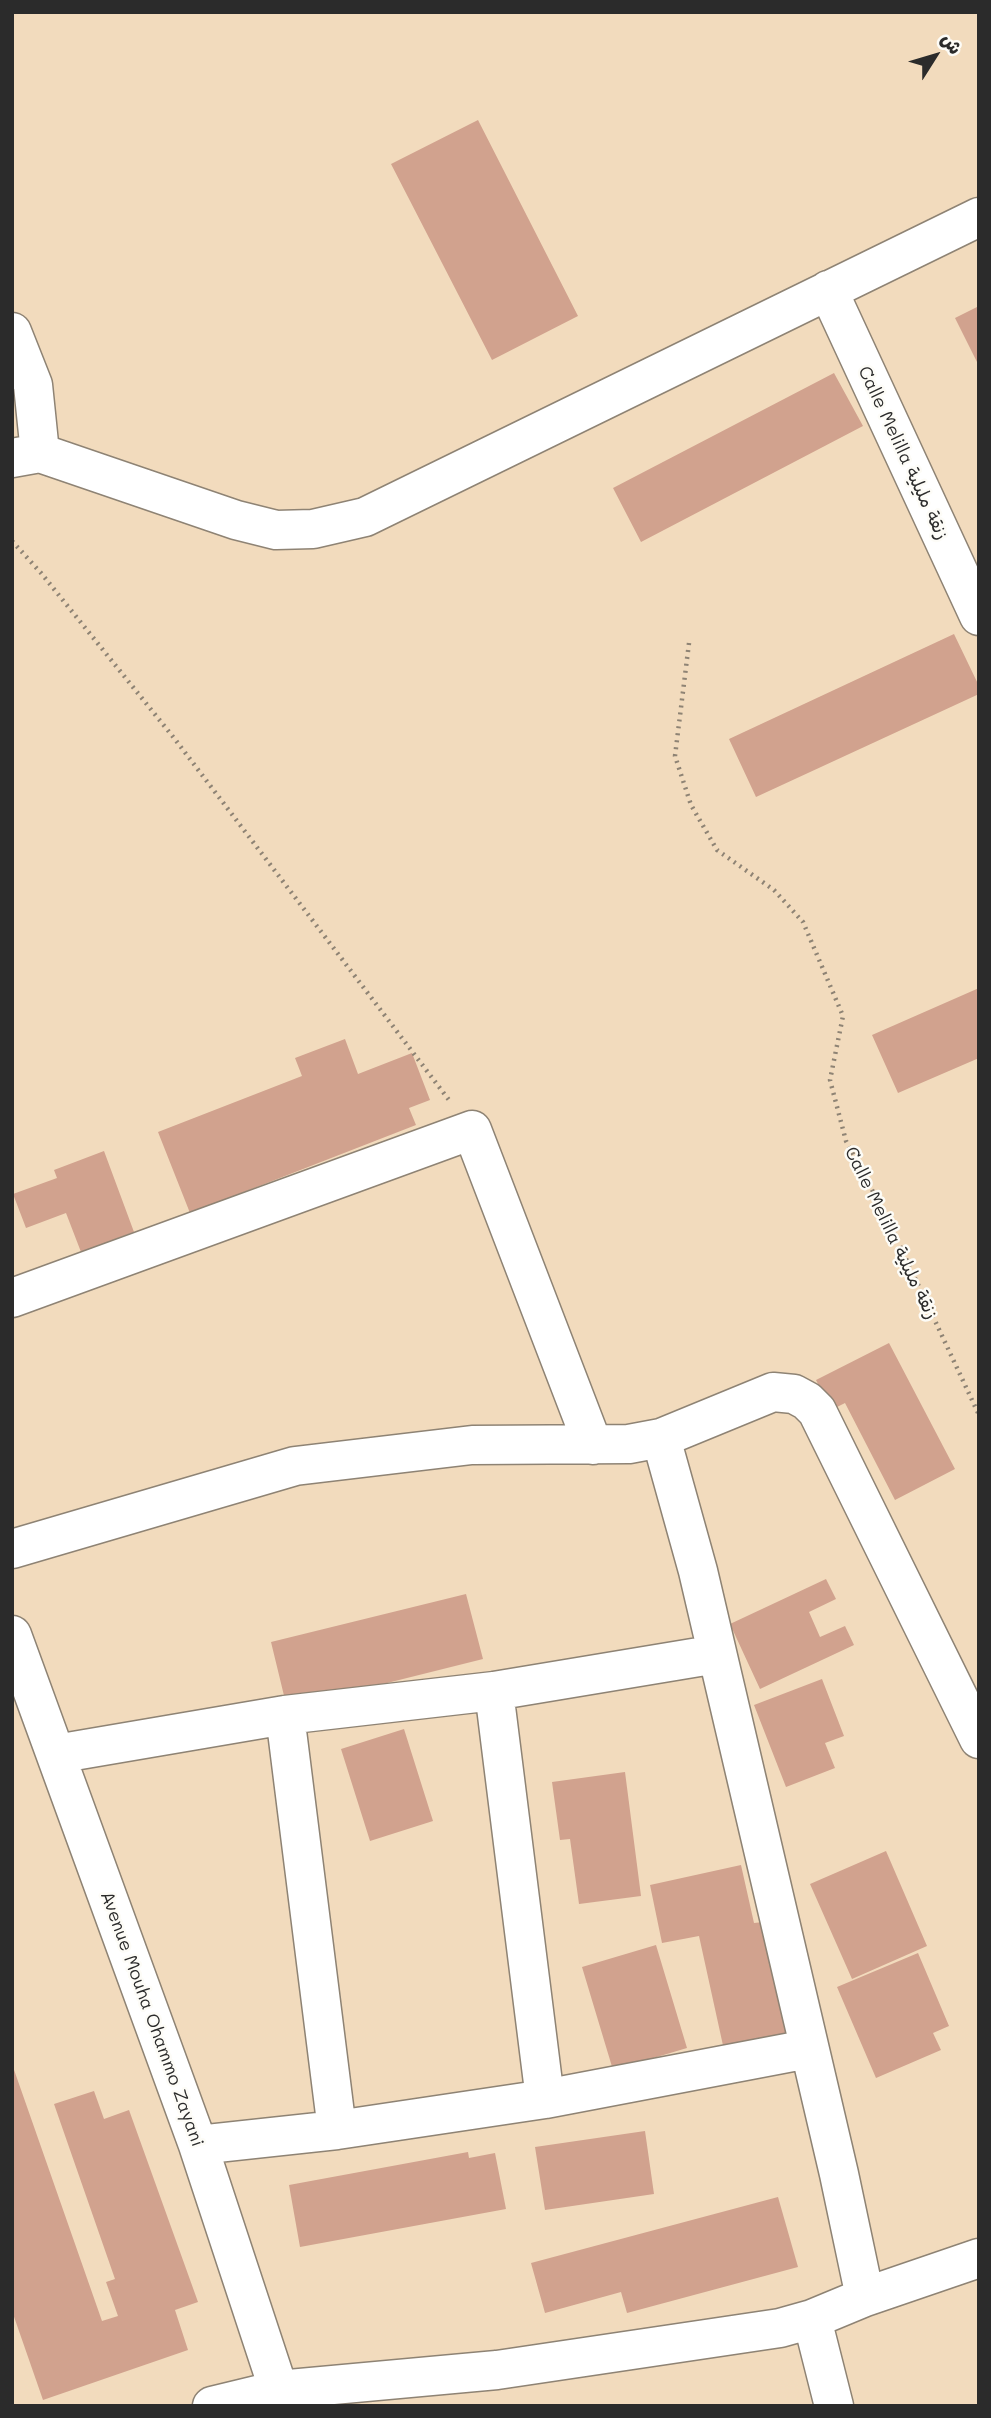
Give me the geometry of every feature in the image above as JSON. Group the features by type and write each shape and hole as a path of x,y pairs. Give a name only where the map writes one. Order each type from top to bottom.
{"street":[{"path":"12,332 33,386 26,456 236,520 276,530 313,529 365,517 979,217"},
{"name":"Calle Melilla زنقة مليلية","path":"828,290 979,616"},
{"path":"12,1298 471,1130 593,1445"},
{"path":"12,1549 295,1466 472,1445 629,1444 661,1438 773,1392 794,1394 817,1411 979,1739"},
{"path":"661,1438 698,1571 839,2174 865,2297"},
{"name":"Avenue Mouha Ohammo Zayani","path":"12,1635 23,1699 56,1754 198,2146 281,2398"},
{"path":"56,1754 285,1715 495,1691 717,1654"},
{"path":"495,1691 545,2099"},
{"path":"285,1715 337,2130"},
{"path":"198,2146 337,2130 545,2099 808,2049"},
{"path":"212,2406 510,2368 780,2328 812,2319 865,2297 979,2258"},
{"path":"812,2319 834,2406"}],"path":[{"path":"12,541 174,738 471,1130"},
{"name":"Calle Melilla زنقة مليلية","path":"689,643 675,756 691,805 716,850 774,890 803,922 843,1016 830,1080 846,1141 887,1218 979,1415"}],"building":[{"path":"478,120 578,316 492,360 391,164"},
{"path":"979,306 979,366 955,318"},
{"path":"834,373 863,426 641,542 613,488"},
{"path":"954,634 979,686 979,694 756,797 729,739"},
{"path":"979,988 979,1058 898,1093 872,1035"},
{"path":"345,1039 358,1074 412,1053 430,1100 409,1108 416,1125 190,1213 158,1132 302,1076 295,1058"},
{"path":"104,1151 134,1232 81,1252 66,1213 26,1228 13,1194 57,1178 54,1170"},
{"path":"889,1343 955,1469 895,1500 845,1403 831,1410 816,1380"},
{"path":"826,1579 836,1599 809,1612 820,1637 845,1626 854,1645 760,1689 730,1624"},
{"path":"466,1594 483,1659 287,1708 271,1642"},
{"path":"822,1679 844,1736 825,1743 835,1768 786,1787 754,1705"},
{"path":"404,1729 433,1821 370,1841 341,1749"},
{"path":"625,1772 641,1896 579,1904 570,1839 560,1840 552,1782"},
{"path":"886,1851 927,1946 852,1979 810,1884"},
{"path":"741,1865 754,1923 763,1922 789,2035 724,2050 699,1936 662,1943 650,1885"},
{"path":"656,1945 687,2048 613,2070 582,1967"},
{"path":"918,1953 949,2026 933,2033 941,2050 876,2078 837,1987"},
{"path":"12,2064 102,2321 118,2316 106,2282 115,2279 54,2104 94,2091 104,2119 129,2110 198,2302 175,2310 188,2350 43,2400 12,2311"},
{"path":"645,2131 654,2194 545,2210 535,2147"},
{"path":"468,2152 469,2158 495,2153 506,2209 300,2247 289,2185"},
{"path":"778,2197 798,2267 627,2313 621,2292 545,2313 531,2263"}]}
